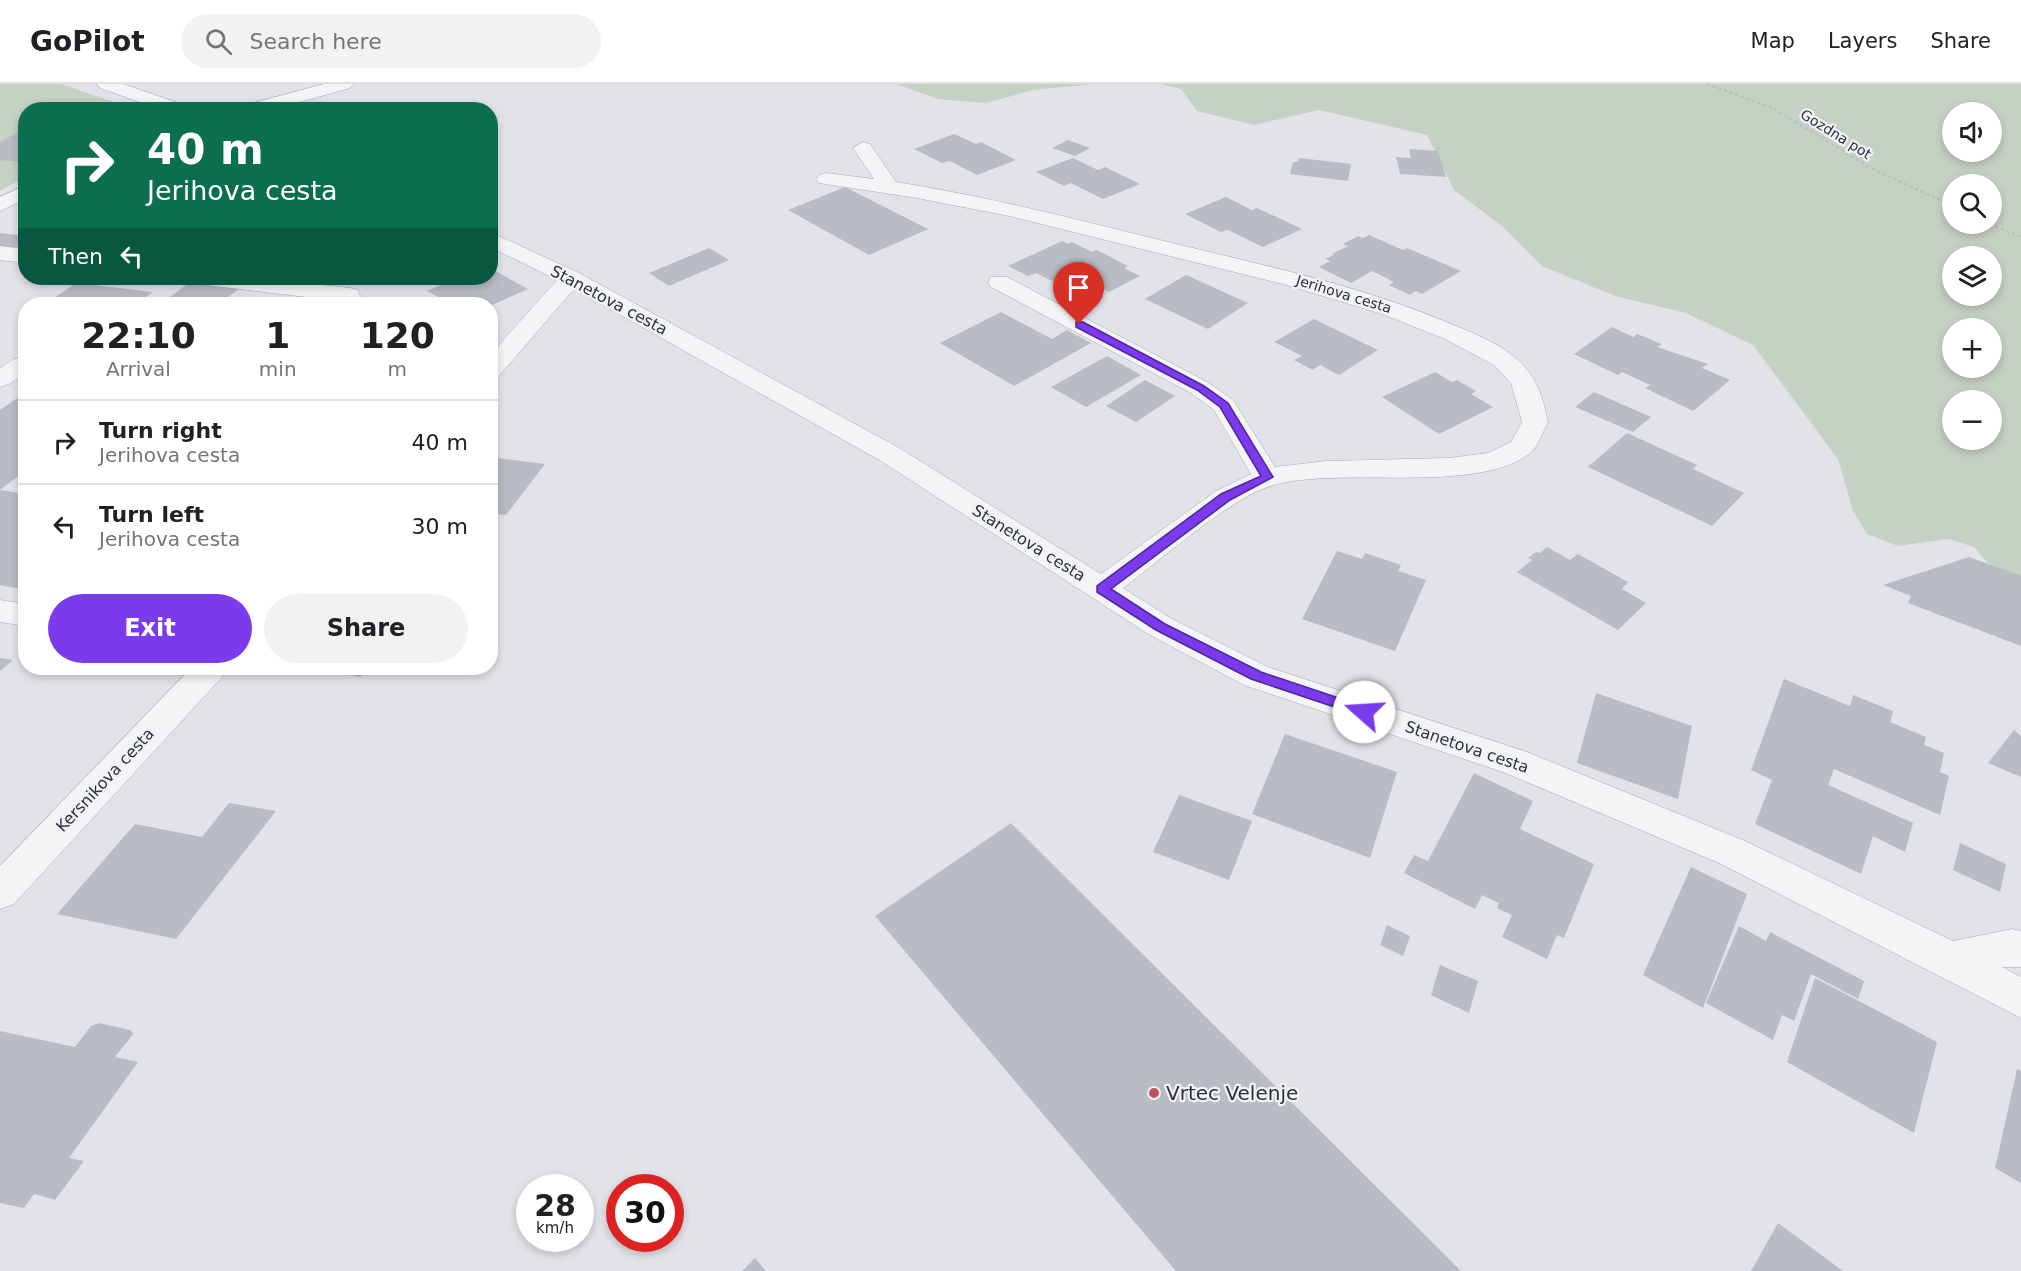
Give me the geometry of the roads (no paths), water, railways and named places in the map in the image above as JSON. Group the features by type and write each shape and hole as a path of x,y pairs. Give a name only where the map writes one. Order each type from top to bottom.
{"street":[{"path":"106,84 157,102"},
{"path":"278,102 344,84"},
{"path":"863,148 888,185"},
{"name":"Jerihova cesta","path":"826,179 888,185 1130,239 1348,294 1414,316 1482,347 1516,371 1529,394 1535,422 1521,447 1495,461 1449,468 1326,470 1267,477 1226,497 1102,589"},
{"path":"0,205 18,195"},
{"name":"Stanetova cesta","path":"498,242 571,278 891,455 1161,627 1256,675 1515,762 1732,852 1951,960 2021,999"},
{"path":"0,253 18,255"},
{"path":"498,362 571,278"},
{"path":"999,282 1200,388 1224,405 1267,477"},
{"path":"266,285 350,295 350,297"},
{"path":"0,380 18,367"},
{"path":"0,611 18,614"},
{"name":"Kersnikova cesta","path":"0,892 203,675"},
{"path":"1951,960 2012,947 2021,949"}],"place":[{"name":"Vrtec Velenje","path":"1154,1093"}]}
